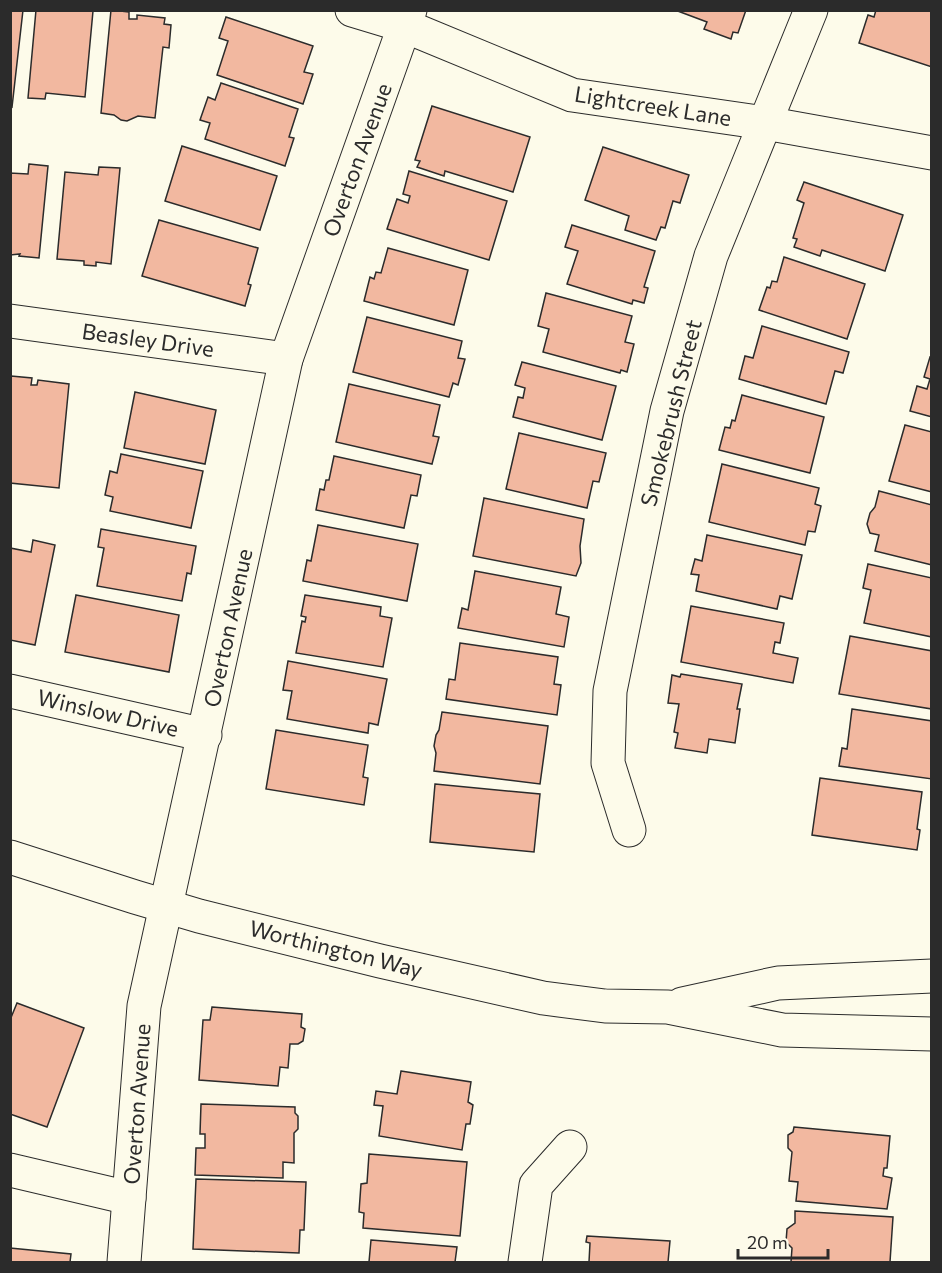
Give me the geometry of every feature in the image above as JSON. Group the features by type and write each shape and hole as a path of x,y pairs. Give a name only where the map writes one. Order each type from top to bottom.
{"street":[{"name":"Lightcreek Lane","path":"352,10 407,18 572,95 765,123 932,153"},
{"name":"Smokebrush Street","path":"629,830 608,763 610,691 667,411 711,256 811,10"},
{"name":"Overton Avenue","path":"124,1263 144,1006 286,359 407,18"},
{"name":"Beasley Drive","path":"10,321 286,359"},
{"name":"Winslow Drive","path":"10,691 205,735"},
{"name":"Worthington Way","path":"10,858 165,906 380,961 543,998 605,1006 668,1007 782,1030 932,1034"},
{"name":"Worthington Way","path":"668,1007 778,983 932,975"},
{"path":"525,1263 536,1185 570,1147"},
{"path":"10,1170 129,1198"}],"building":[{"path":"10,10 23,10 12,107 10,106"},
{"path":"36,10 93,11 85,97 46,93 45,99 28,98"},
{"path":"111,10 129,12 129,19 137,19 137,15 165,18 164,24 171,25 169,48 163,47 155,118 138,116 127,121 114,115 101,113"},
{"path":"675,10 746,10 738,33 733,32 731,39 704,29 707,22"},
{"path":"876,10 932,10 932,67 859,43 868,15 874,17"},
{"path":"226,17 313,46 304,72 313,74 303,104 217,75 228,41 219,38"},
{"path":"221,83 298,109 289,137 294,138 285,166 205,139 210,123 200,120 208,97 215,100"},
{"path":"432,106 530,137 513,192 445,171 444,176 417,167 420,161 415,160"},
{"path":"182,146 277,176 260,230 165,201"},
{"path":"603,147 689,175 680,203 673,201 665,228 661,227 656,240 625,230 629,216 585,200"},
{"path":"29,164 48,166 39,258 19,256 20,254 10,255 10,173 28,174"},
{"path":"99,167 120,168 111,264 96,262 96,266 84,265 84,261 57,259 65,172 98,175"},
{"path":"409,171 507,201 489,260 387,229 397,199 408,203 410,196 403,194"},
{"path":"804,182 903,215 885,271 822,250 820,256 794,247 797,239 793,238 804,203 797,200"},
{"path":"159,220 258,248 248,284 251,285 245,306 142,276"},
{"path":"572,225 655,251 644,287 648,288 644,303 633,300 632,304 567,284 578,251 565,247"},
{"path":"388,248 468,270 454,325 364,301 370,277 374,279 376,272 381,273"},
{"path":"784,257 865,284 847,339 759,310 767,287 770,288 772,281 777,282"},
{"path":"546,293 632,316 625,342 634,344 627,372 621,370 620,373 543,352 549,329 538,326"},
{"path":"367,317 462,341 458,358 465,359 458,385 453,383 449,397 353,372"},
{"path":"762,326 849,352 843,373 835,371 826,404 739,379 745,356 753,358"},
{"path":"930,357 932,358 932,417 910,411 917,386 927,389 930,379 924,377"},
{"path":"522,362 616,386 602,440 513,417 518,397 523,398 525,388 515,385"},
{"path":"11,376 32,378 31,385 37,385 38,380 69,384 59,488 10,483"},
{"path":"349,384 440,405 433,436 439,437 432,464 336,442"},
{"path":"135,392 216,410 205,464 124,448"},
{"path":"742,395 824,417 810,473 719,450 725,427 730,428 732,420 735,421"},
{"path":"905,425 932,432 932,492 889,481"},
{"path":"519,433 606,453 599,482 593,481 587,508 506,489"},
{"path":"121,454 203,471 191,528 110,511 113,497 105,495 110,471 117,473"},
{"path":"334,456 421,475 417,496 411,495 404,528 316,510 320,489 324,490 326,480 329,480"},
{"path":"722,464 819,488 815,504 821,506 815,532 808,531 805,545 709,522"},
{"path":"879,491 932,505 932,565 875,551 879,535 870,533 867,524"},
{"path":"484,498 584,519 580,546 581,563 576,576 473,556"},
{"path":"318,525 418,544 407,601 303,581 307,560 311,561"},
{"path":"101,529 196,546 191,574 187,573 182,601 97,586 104,548 98,547"},
{"path":"707,535 802,555 792,599 780,596 777,609 696,591 699,575 691,574 695,559 702,561"},
{"path":"33,540 55,545 35,645 10,640 10,548 31,552"},
{"path":"868,564 932,578 932,637 864,623 871,590 863,588"},
{"path":"475,571 561,587 556,614 569,617 564,647 458,628 462,608 468,610"},
{"path":"76,595 179,615 169,672 65,652"},
{"path":"305,595 381,607 380,616 392,618 383,667 296,653 302,621 305,622 306,617 301,616"},
{"path":"691,606 784,623 780,643 775,642 773,653 798,658 793,683 681,662"},
{"path":"850,636 932,651 932,709 839,694"},
{"path":"460,643 558,657 554,684 561,685 557,715 446,699 449,679 455,680"},
{"path":"288,661 387,679 378,725 369,723 368,733 287,719 292,691 283,690"},
{"path":"681,674 742,684 737,709 740,709 735,743 709,739 707,753 675,748 678,733 674,732 679,704 668,703 672,675 680,677"},
{"path":"852,709 932,721 932,779 839,766 842,748 847,749"},
{"path":"442,712 548,726 540,784 434,771 436,753 434,746"},
{"path":"276,730 368,745 363,777 368,778 364,805 266,789"},
{"path":"820,778 922,792 917,829 920,830 917,850 812,835"},
{"path":"435,784 540,794 534,852 430,842"},
{"path":"17,1003 84,1028 47,1127 10,1114 10,1020"},
{"path":"212,1007 302,1014 301,1027 305,1029 303,1041 290,1044 288,1068 280,1067 278,1086 199,1080 203,1020 210,1020"},
{"path":"401,1071 471,1082 468,1102 473,1105 470,1124 466,1124 462,1150 379,1136 383,1106 374,1105 376,1091 397,1094"},
{"path":"201,1104 295,1107 298,1129 294,1133 294,1163 283,1162 283,1178 195,1175 196,1148 205,1148 205,1134 200,1134"},
{"path":"794,1127 890,1136 887,1168 884,1168 883,1176 892,1178 887,1209 796,1201 798,1182 789,1181 792,1152 788,1148 788,1135 793,1132"},
{"path":"369,1154 467,1162 460,1236 363,1228 364,1213 359,1212 361,1184 367,1183"},
{"path":"196,1179 306,1182 304,1230 300,1230 299,1253 193,1249"},
{"path":"795,1211 893,1217 890,1262 791,1262 792,1248 786,1242 787,1229 795,1223"},
{"path":"587,1236 670,1241 668,1262 589,1262 590,1243 586,1242"},
{"path":"371,1240 457,1247 455,1262 369,1262"},
{"path":"10,1248 71,1254 70,1262 10,1262"}]}
